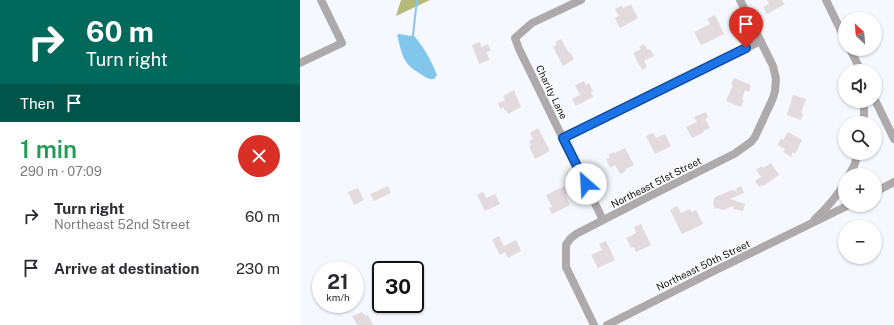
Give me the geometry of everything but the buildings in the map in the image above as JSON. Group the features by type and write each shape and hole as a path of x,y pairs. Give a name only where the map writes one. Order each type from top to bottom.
{"street":[{"path":"300,63 342,43 321,0"},
{"name":"Charity Lane","path":"581,0 532,23 514,38 603,220"},
{"path":"563,138 761,41 740,0"},
{"path":"826,0 838,25"},
{"name":"Northeast 51st Street","path":"594,325 566,267 566,245 576,234 734,154 751,142 759,130 776,85 773,66 761,41"},
{"path":"879,108 894,139"},
{"path":"882,188 894,182"},
{"name":"Northeast 50th Street","path":"809,225 824,211 838,194"},
{"name":"Northeast 50th Street","path":"608,325 838,210"}],"green space":[{"path":"401,0 430,0 396,16"}],"water":[{"path":"397,35 413,35 420,44 430,59 437,75 434,79 424,76 409,65 402,52"}],"waterway":[{"path":"413,35 417,0"}],"route":[{"path":"586,184 563,138 746,48"}]}
